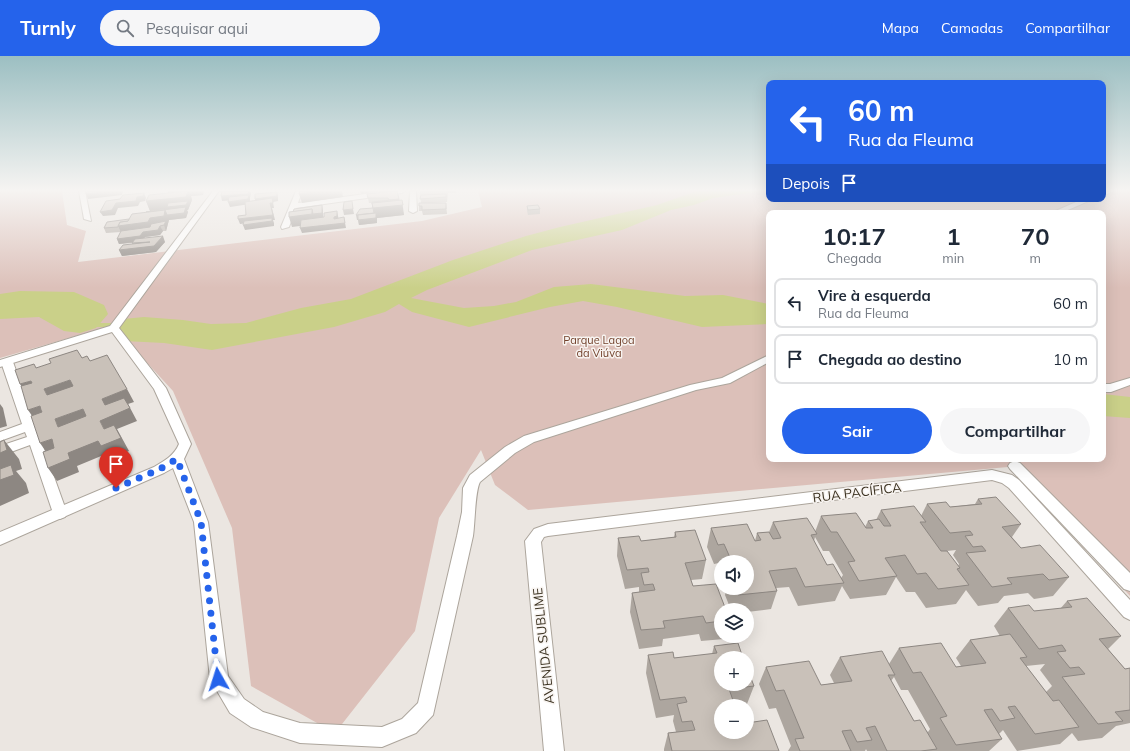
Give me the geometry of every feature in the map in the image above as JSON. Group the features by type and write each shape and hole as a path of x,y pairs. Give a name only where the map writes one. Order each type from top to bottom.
{"street":[{"path":"60,512 31,432 3,363 114,328 192,223"},
{"path":"285,228 287,223"},
{"path":"0,539 158,470 177,459 183,451 185,444 160,388 114,328"},
{"path":"177,459 201,522 218,679 237,706 258,720 300,733 382,737 410,726 426,708 465,536 469,512 470,488 475,479 510,450 529,439 687,389 717,383 735,377 766,359"},
{"path":"1106,388 1111,388 1130,381"},
{"path":"0,437 31,432"},
{"path":"0,451 31,432"},
{"path":"1015,466 1130,584"},
{"name":"RUA PACÍFICA","path":"533,541 539,533 548,530 992,475 1007,479 1014,484 1130,612"},
{"name":"AVENIDA SUBLIME","path":"533,541 554,751"}],"green space":[{"name":"Parque Lagoa da Viúva","path":"0,223 67,223 67,225 86,231 78,262 402,223 766,223 766,462 1106,462 1106,223 1130,223 1130,596 1008,467 528,510 495,485 481,450 439,518 415,631 335,733 251,686 232,528 173,391 138,353 119,342 110,329 100,329 0,358"}],"shaded area":[{"path":"576,223 638,223 622,230 532,250 427,290 411,298 464,308 494,306 516,302 554,287 591,284 685,296 723,295 766,303 766,324 702,327 617,307 583,301 550,307 469,327 412,312 399,304 385,312 334,327 212,350 164,343 124,341 115,328 123,319 144,317 211,324 246,323 301,308 351,299 453,260 526,236"},
{"path":"20,291 74,292 104,305 108,314 96,328 80,333 64,331 39,317 0,319 0,294"},
{"path":"1106,394 1130,397 1130,418 1106,416"}],"building":[{"path":"106,223 119,223 118,227 104,228"},
{"path":"119,223 137,223 118,226"},
{"path":"165,223 160,226 158,230 143,232 140,236 117,239 121,231 150,227 151,224"},
{"path":"301,223 341,223 300,228"},
{"path":"163,236 154,246 119,250 123,245 150,242 132,243 135,239"},
{"path":"77,350 82,358 87,356 90,361 107,355 127,389 102,399 105,405 124,398 130,408 100,421 104,429 114,425 121,438 101,446 98,441 68,453 70,459 48,468 43,452 54,448 52,439 40,443 31,416 42,412 40,406 28,410 21,386 32,383 31,381 20,384 15,370 34,364 36,368 51,363 49,359","holes":["70,380 73,386 47,395 44,389","83,409 86,416 58,427 55,419"]},
{"path":"4,440 7,450 0,453 0,442"},
{"path":"11,465 14,475 0,480 0,469"},
{"path":"996,497 1021,524 1002,527 1021,548 1040,545 1069,577 1049,580 1043,574 1007,578 1012,584 992,587 966,553 986,551 982,546 973,547 965,536 973,535 970,531 950,533 927,504 946,502 950,507 982,504 978,499"},
{"path":"914,506 926,522 920,522 941,551 947,551 960,568 957,569 969,585 938,589 926,573 917,574 905,555 885,558 897,576 859,581 848,562 855,561 837,532 831,532 821,516 856,513 866,528 873,528 868,521 879,519 884,526 891,526 881,510"},
{"path":"807,518 817,534 811,535 827,565 833,564 844,583 805,587 796,568 769,571 777,591 754,593 754,555 729,555 724,544 718,545 711,528 747,524 755,541 761,540 757,533 769,532 773,539 781,538 773,522"},
{"path":"695,530 706,560 685,563 693,586 714,584 714,595 720,595 723,603 714,603 714,622 706,623 703,616 663,621 665,628 641,630 632,593 655,590 653,584 644,585 641,573 649,572 648,568 627,570 618,538 639,536 641,541 676,537 675,532"},
{"path":"1087,598 1121,636 1099,639 1125,669 1130,668 1130,710 1115,712 1123,721 1098,724 1062,677 1085,674 1079,667 1070,668 1057,652 1066,651 1062,645 1039,649 1008,608 1029,605 1034,611 1072,607 1067,601"},
{"path":"1010,634 1027,657 1020,658 1053,701 1059,700 1079,727 1035,734 1015,706 1008,707 1015,718 1000,721 992,709 984,710 1002,739 956,745 940,718 947,716 921,672 913,673 899,648 941,643 956,667 986,663 970,640"},
{"path":"738,643 741,651 716,651 714,646"},
{"path":"882,651 895,675 888,675 914,721 920,720 937,749 921,751 887,751 875,726 866,728 872,740 857,742 851,730 842,731 851,751 800,751 795,739 804,738 784,690 776,691 766,667 809,661 821,685 852,681 840,657"},
{"path":"673,652 674,658 714,653 714,691 730,691 733,699 714,699 714,739 754,739 754,722 767,720 779,751 672,751 668,733 695,730 692,721 682,722 677,704 687,702 685,697 660,700 648,655"}],"waterway":[{"path":"90,323 92,325 122,325"}],"route":[{"path":"116,488 158,470 177,459 201,522 218,679"}]}
